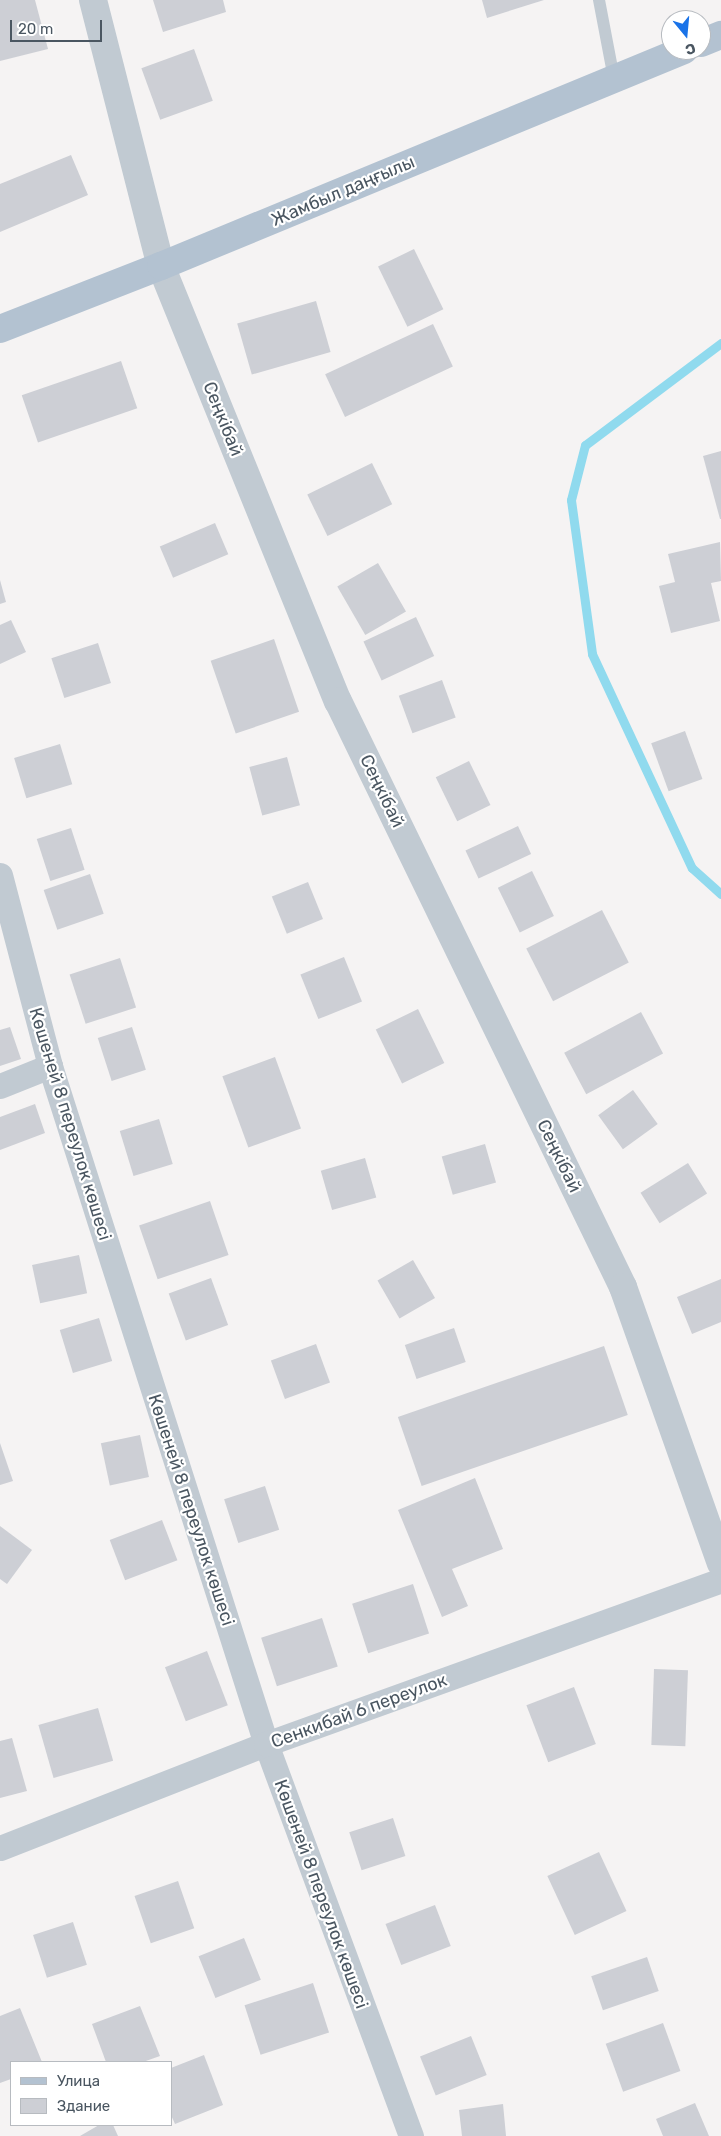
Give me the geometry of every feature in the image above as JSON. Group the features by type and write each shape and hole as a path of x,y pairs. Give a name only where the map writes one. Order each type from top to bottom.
{"main road":[{"name":"Жамбыл даңғылы","path":"0,329 161,266 661,60"}],"street":[{"name":"Сеңкібай","path":"92,0 161,266 338,701 623,1287 721,1564"},
{"name":"Көшеней 8 переулок көшесі","path":"0,875 50,1066 266,1744 411,2136"},
{"path":"0,1086 50,1066"},
{"name":"Сенкибай 6 переулок","path":"0,1848 266,1744 721,1580"}],"lane":[{"path":"599,0 614,79"}],"building":[{"path":"0,0 35,0 48,49 0,61"},
{"path":"153,0 223,0 226,12 163,32"},
{"path":"482,0 544,0 487,18"},
{"path":"194,49 213,101 160,120 141,68"},
{"path":"71,155 88,195 0,232 0,184"},
{"path":"414,249 443,309 407,327 378,267"},
{"path":"316,301 331,352 252,375 237,324"},
{"path":"433,324 453,367 345,417 325,374"},
{"path":"121,361 137,408 38,442 22,395"},
{"path":"721,451 721,519 720,519 703,456"},
{"path":"372,463 392,504 327,536 307,495"},
{"path":"215,523 228,554 173,578 160,546"},
{"path":"720,542 721,581 711,583 720,621 671,633 659,586 675,582 668,554"},
{"path":"378,563 406,611 365,635 337,586"},
{"path":"0,580 6,602 0,604"},
{"path":"416,617 434,656 382,680 363,642"},
{"path":"11,620 26,652 0,664 0,625"},
{"path":"274,639 299,712 236,734 211,661"},
{"path":"98,643 111,683 64,698 51,658"},
{"path":"442,680 456,718 412,733 399,696"},
{"path":"685,731 702,779 669,791 651,743"},
{"path":"60,744 72,784 26,798 14,758"},
{"path":"287,757 300,805 262,815 249,767"},
{"path":"469,761 490,805 457,821 436,777"},
{"path":"518,826 531,854 479,879 465,851"},
{"path":"71,828 85,870 50,881 37,839"},
{"path":"532,871 554,916 520,933 498,888"},
{"path":"90,874 104,914 57,930 44,890"},
{"path":"308,882 323,919 287,934 272,897"},
{"path":"602,910 629,963 553,1001 526,949"},
{"path":"344,957 362,1002 318,1019 300,975"},
{"path":"120,958 136,1007 86,1024 70,974"},
{"path":"418,1009 444,1063 402,1084 376,1030"},
{"path":"641,1012 663,1053 586,1094 564,1053"},
{"path":"10,1027 21,1059 0,1066 0,1030"},
{"path":"132,1027 146,1070 112,1081 98,1038"},
{"path":"275,1057 301,1128 248,1148 222,1076"},
{"path":"633,1090 658,1124 623,1149 598,1115"},
{"path":"35,1104 45,1133 0,1150 0,1117"},
{"path":"159,1119 173,1164 134,1176 120,1131"},
{"path":"485,1144 496,1182 453,1195 442,1156"},
{"path":"365,1158 376,1197 332,1210 321,1171"},
{"path":"688,1163 707,1194 660,1223 641,1193"},
{"path":"210,1201 229,1255 158,1279 139,1225"},
{"path":"79,1255 87,1293 40,1303 32,1265"},
{"path":"413,1260 435,1298 399,1319 377,1280"},
{"path":"211,1278 228,1325 186,1340 169,1293"},
{"path":"721,1279 721,1322 692,1334 677,1297"},
{"path":"99,1318 112,1361 73,1373 60,1330"},
{"path":"454,1328 466,1362 417,1379 405,1345"},
{"path":"316,1344 330,1383 285,1399 271,1360"},
{"path":"604,1346 628,1415 422,1486 398,1417"},
{"path":"140,1435 149,1477 110,1485 101,1443"},
{"path":"0,1443 13,1481 0,1485"},
{"path":"475,1478 503,1549 452,1569 468,1606 442,1617 398,1510"},
{"path":"265,1486 279,1530 238,1543 224,1499"},
{"path":"162,1520 177,1560 125,1580 110,1540"},
{"path":"0,1526 32,1550 7,1584 0,1579"},
{"path":"413,1584 429,1633 368,1653 352,1604"},
{"path":"322,1618 338,1667 277,1686 261,1638"},
{"path":"207,1651 228,1705 186,1721 165,1667"},
{"path":"654,1669 688,1670 685,1746 651,1745"},
{"path":"574,1687 596,1744 548,1762 526,1705"},
{"path":"98,1708 113,1761 54,1778 38,1725"},
{"path":"12,1738 27,1791 0,1798 0,1741"},
{"path":"393,1818 405,1856 362,1870 349,1832"},
{"path":"599,1852 626,1911 575,1935 547,1876"},
{"path":"178,1881 194,1928 151,1943 135,1896"},
{"path":"435,1905 451,1946 401,1965 386,1924"},
{"path":"73,1922 87,1965 47,1978 33,1935"},
{"path":"244,1938 261,1980 215,1998 199,1956"},
{"path":"647,1957 659,1991 603,2010 591,1976"},
{"path":"313,1983 329,2032 261,2055 245,2005"},
{"path":"140,2006 160,2056 146,2061 106,2061 92,2024"},
{"path":"20,2008 42,2061 10,2061 10,2079 0,2083 0,2016"},
{"path":"663,2023 680,2071 623,2092 606,2044"},
{"path":"471,2036 487,2075 436,2096 420,2057"},
{"path":"204,2055 223,2105 175,2124 172,2117 172,2068"},
{"path":"695,2103 709,2136 663,2136 656,2119"},
{"path":"503,2104 506,2136 462,2136 459,2110"},
{"path":"97,2126 113,2126 118,2136 80,2136"}],"waterway":[{"path":"721,343 585,445 571,500 592,654 692,868 721,894"}]}
